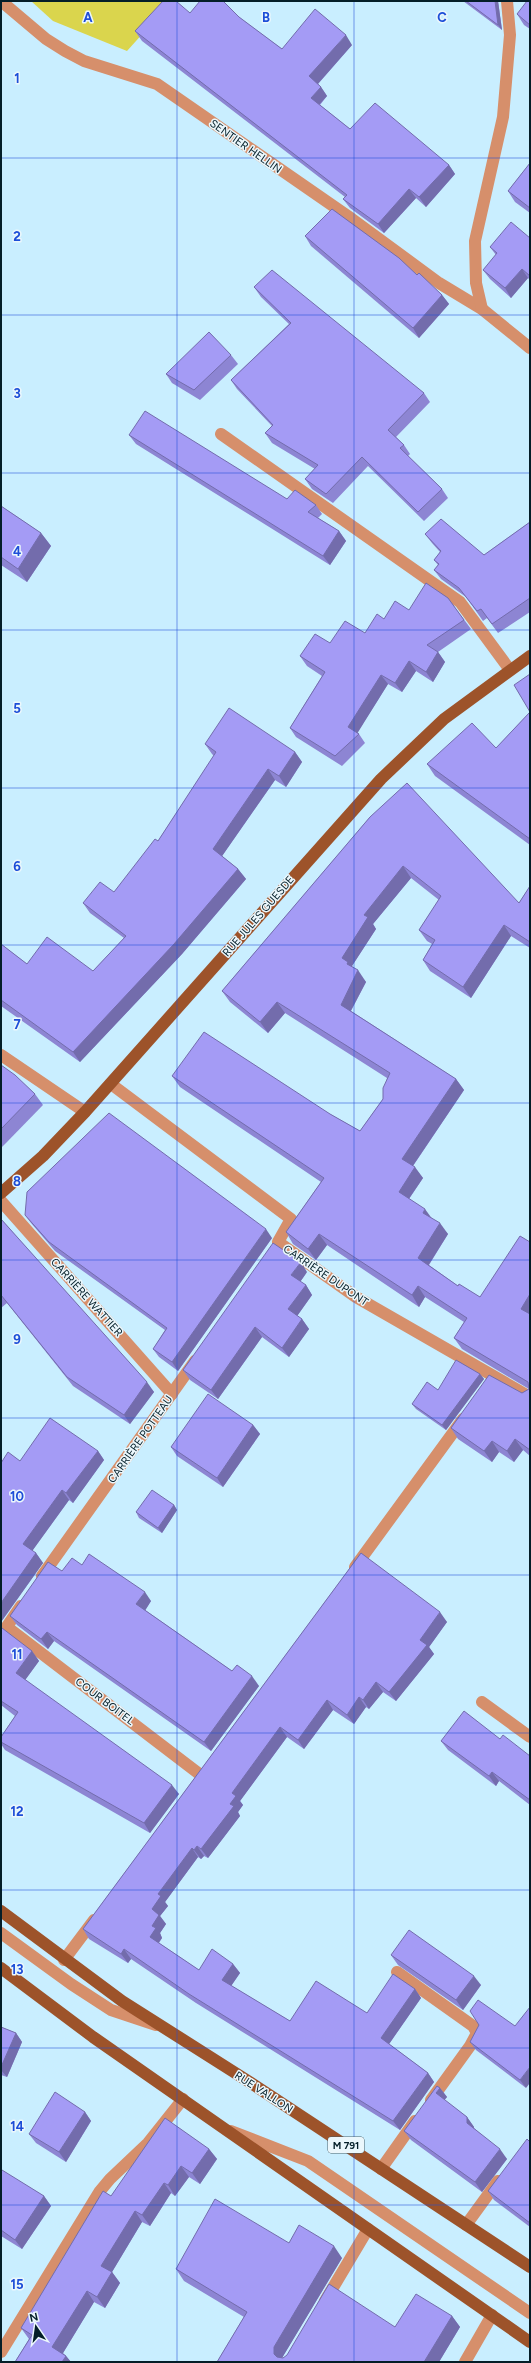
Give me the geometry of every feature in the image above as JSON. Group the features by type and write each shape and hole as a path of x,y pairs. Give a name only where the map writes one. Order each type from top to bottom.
{"main road":[{"name":"RUE JULES GUESDE","path":"1,1194 43,1156 85,1112 381,779 444,719 530,656"},
{"name":"RUE VALLON","path":"1,1911 64,1960 159,2026 248,2081 530,2267"},
{"path":"1,1968 93,2036 530,2342"}],"street":[{"name":"SENTIER HELLIN","path":"1,1 46,39 64,51 84,61 156,84 352,219 440,283 482,309 530,348"},
{"path":"482,309 476,283 474,241 503,117 510,36 507,1"},
{"path":"221,434 460,602 510,670"},
{"path":"1,1055 85,1112"},
{"name":"CARRIÈRE DUPONT","path":"110,1084 291,1219 278,1242 356,1297 530,1397"},
{"name":"CARRIÈRE WATTIER","path":"1,1201 172,1394"},
{"path":"269,1255 278,1242"},
{"name":"CARRIÈRE POTTEAU","path":"4,1631 203,1350"},
{"path":"485,1389 495,1376"},
{"path":"348,1576 471,1408"},
{"name":"COUR BOITEL","path":"4,1631 205,1773 193,1788"},
{"path":"482,1702 530,1736"},
{"path":"64,1960 102,1909"},
{"path":"1,1933 71,1984 110,2010 159,2026"},
{"path":"381,2169 470,2046 477,2033 473,2026 397,1972"},
{"path":"1,2352 100,2191 110,2179 148,2143 183,2099"},
{"path":"224,2128 308,2161 530,2313"},
{"path":"466,2225 504,2174"},
{"path":"320,2309 368,2229"},
{"path":"465,2362 492,2315"}],"shaded area":[{"path":"31,1 172,1 127,51 53,21"}],"building":[{"path":"163,1 176,1 190,13 200,1 223,1 239,17 282,49 315,9 346,35 309,76 321,87 311,98 350,129 375,103 449,165 419,197 409,189 378,224 343,199 347,195 135,31"},
{"path":"466,1 495,1 498,25"},
{"path":"527,1 530,1 530,25 517,14"},
{"path":"530,163 530,208 508,191"},
{"path":"332,209 399,258 417,275 419,273 442,295 413,328 305,236"},
{"path":"511,222 530,238 530,276 522,269 505,288 483,270 497,253 490,247"},
{"path":"272,270 424,393 388,430 404,445 400,448 442,489 418,512 362,457 326,494 305,479 318,465 265,433 273,425 231,380 291,323 254,287"},
{"path":"209,332 231,355 194,390 166,374"},
{"path":"145,411 287,499 295,490 316,505 308,512 339,531 323,556 129,435"},
{"path":"1,506 41,533 18,569 1,557"},
{"path":"441,519 484,555 530,522 530,598 492,624 481,609 477,611 459,588 434,570 439,564 434,560 441,551 425,534"},
{"path":"426,583 448,598 464,620 427,645 438,652 426,672 409,661 395,683 381,675 348,727 359,734 335,756 290,728 325,672 300,656 315,634 330,643 345,621 365,633 377,614 384,619 395,601 409,610"},
{"path":"530,674 530,712 514,685"},
{"path":"229,708 295,752 279,776 268,769 213,849 238,869 174,944 73,1052 1,1000 1,944 27,964 47,937 93,971 126,936 83,903 100,882 114,892 155,839 158,841 216,752 205,744"},
{"path":"530,712 530,839 427,764 472,723 496,748"},
{"path":"407,783 519,903 530,886 530,942 504,925 463,987 423,960 435,940 419,930 441,896 403,866 364,915 368,917 342,958 348,962 347,964 358,970 341,1005 456,1079 402,1159 415,1167 399,1192 425,1209 423,1213 440,1223 418,1258 458,1286 459,1284 480,1297 520,1236 530,1242 530,1294 521,1309 530,1314 530,1450 515,1439 507,1451 492,1441 484,1451 451,1428 489,1375 522,1393 529,1389 528,1382 454,1338 467,1318 418,1286 412,1295 319,1234 308,1249 286,1232 324,1178 172,1076 204,1032 330,1114 360,1131 383,1099 383,1088 390,1073 277,1002 260,1022 222,991 370,817"},
{"path":"1,1065 15,1075 35,1094 1,1129"},
{"path":"109,1113 266,1229 172,1362 153,1349 167,1328 49,1242 25,1215 27,1192"},
{"path":"1,1219 147,1382 124,1415 67,1377 1,1295"},
{"path":"273,1243 301,1262 291,1275 306,1285 288,1309 302,1319 282,1348 255,1327 211,1390 183,1370"},
{"path":"456,1360 480,1374 442,1425 412,1404 427,1382 438,1390"},
{"path":"208,1394 253,1425 217,1478 171,1447"},
{"path":"50,1418 98,1451 66,1493 62,1490 23,1544 36,1553 1,1603 1,1463 8,1452 20,1461"},
{"path":"152,1490 174,1505 158,1528 136,1512"},
{"path":"361,1553 440,1612 420,1640 427,1645 389,1692 376,1682 363,1700 359,1697 347,1715 327,1700 298,1740 280,1727 232,1793 236,1796 230,1804 234,1806 201,1849 197,1846 194,1850 192,1848 158,1894 161,1896 152,1909 159,1915 152,1926 156,1928 150,1937 199,1970 212,1949 233,1964 222,1980 290,2021 316,1981 367,2013 393,1974 415,1989 381,2038 428,2073 393,2121 189,1994 124,1949 121,1954 83,1929"},
{"path":"89,1554 145,1592 136,1604 232,1671 237,1665 252,1676 204,1742 47,1632 41,1639 10,1616 48,1562 62,1571 72,1558 82,1565"},
{"path":"2,1628 32,1651 16,1673 172,1785 144,1823 1,1742 1,1737 18,1712 1,1701"},
{"path":"464,1711 500,1739 503,1735 530,1756 530,1800 492,1772 489,1776 441,1741"},
{"path":"409,1930 474,1976 456,2000 391,1955"},
{"path":"478,2000 515,2026 530,2007 530,2067 520,2080 470,2042 479,2025 470,2011"},
{"path":"1,2027 16,2033 1,2067"},
{"path":"437,2086 440,2088 436,2093 467,2117 467,2123 500,2149 475,2182 404,2131"},
{"path":"55,2092 85,2112 59,2152 29,2134"},
{"path":"165,2118 209,2149 192,2173 181,2166 168,2185 164,2183 142,2215 135,2211 101,2266 112,2272 97,2297 87,2291 52,2347 66,2356 62,2362 15,2362 32,2335 21,2328 103,2191 111,2196"},
{"path":"527,2139 530,2142 530,2223 488,2191"},
{"path":"2,2170 44,2196 15,2240 1,2230"},
{"path":"215,2199 289,2243 299,2225 334,2246 274,2347 274,2354 277,2357 283,2358 287,2355 329,2284 395,2327 416,2294 452,2316 424,2362 217,2362 247,2312 176,2269"}]}
